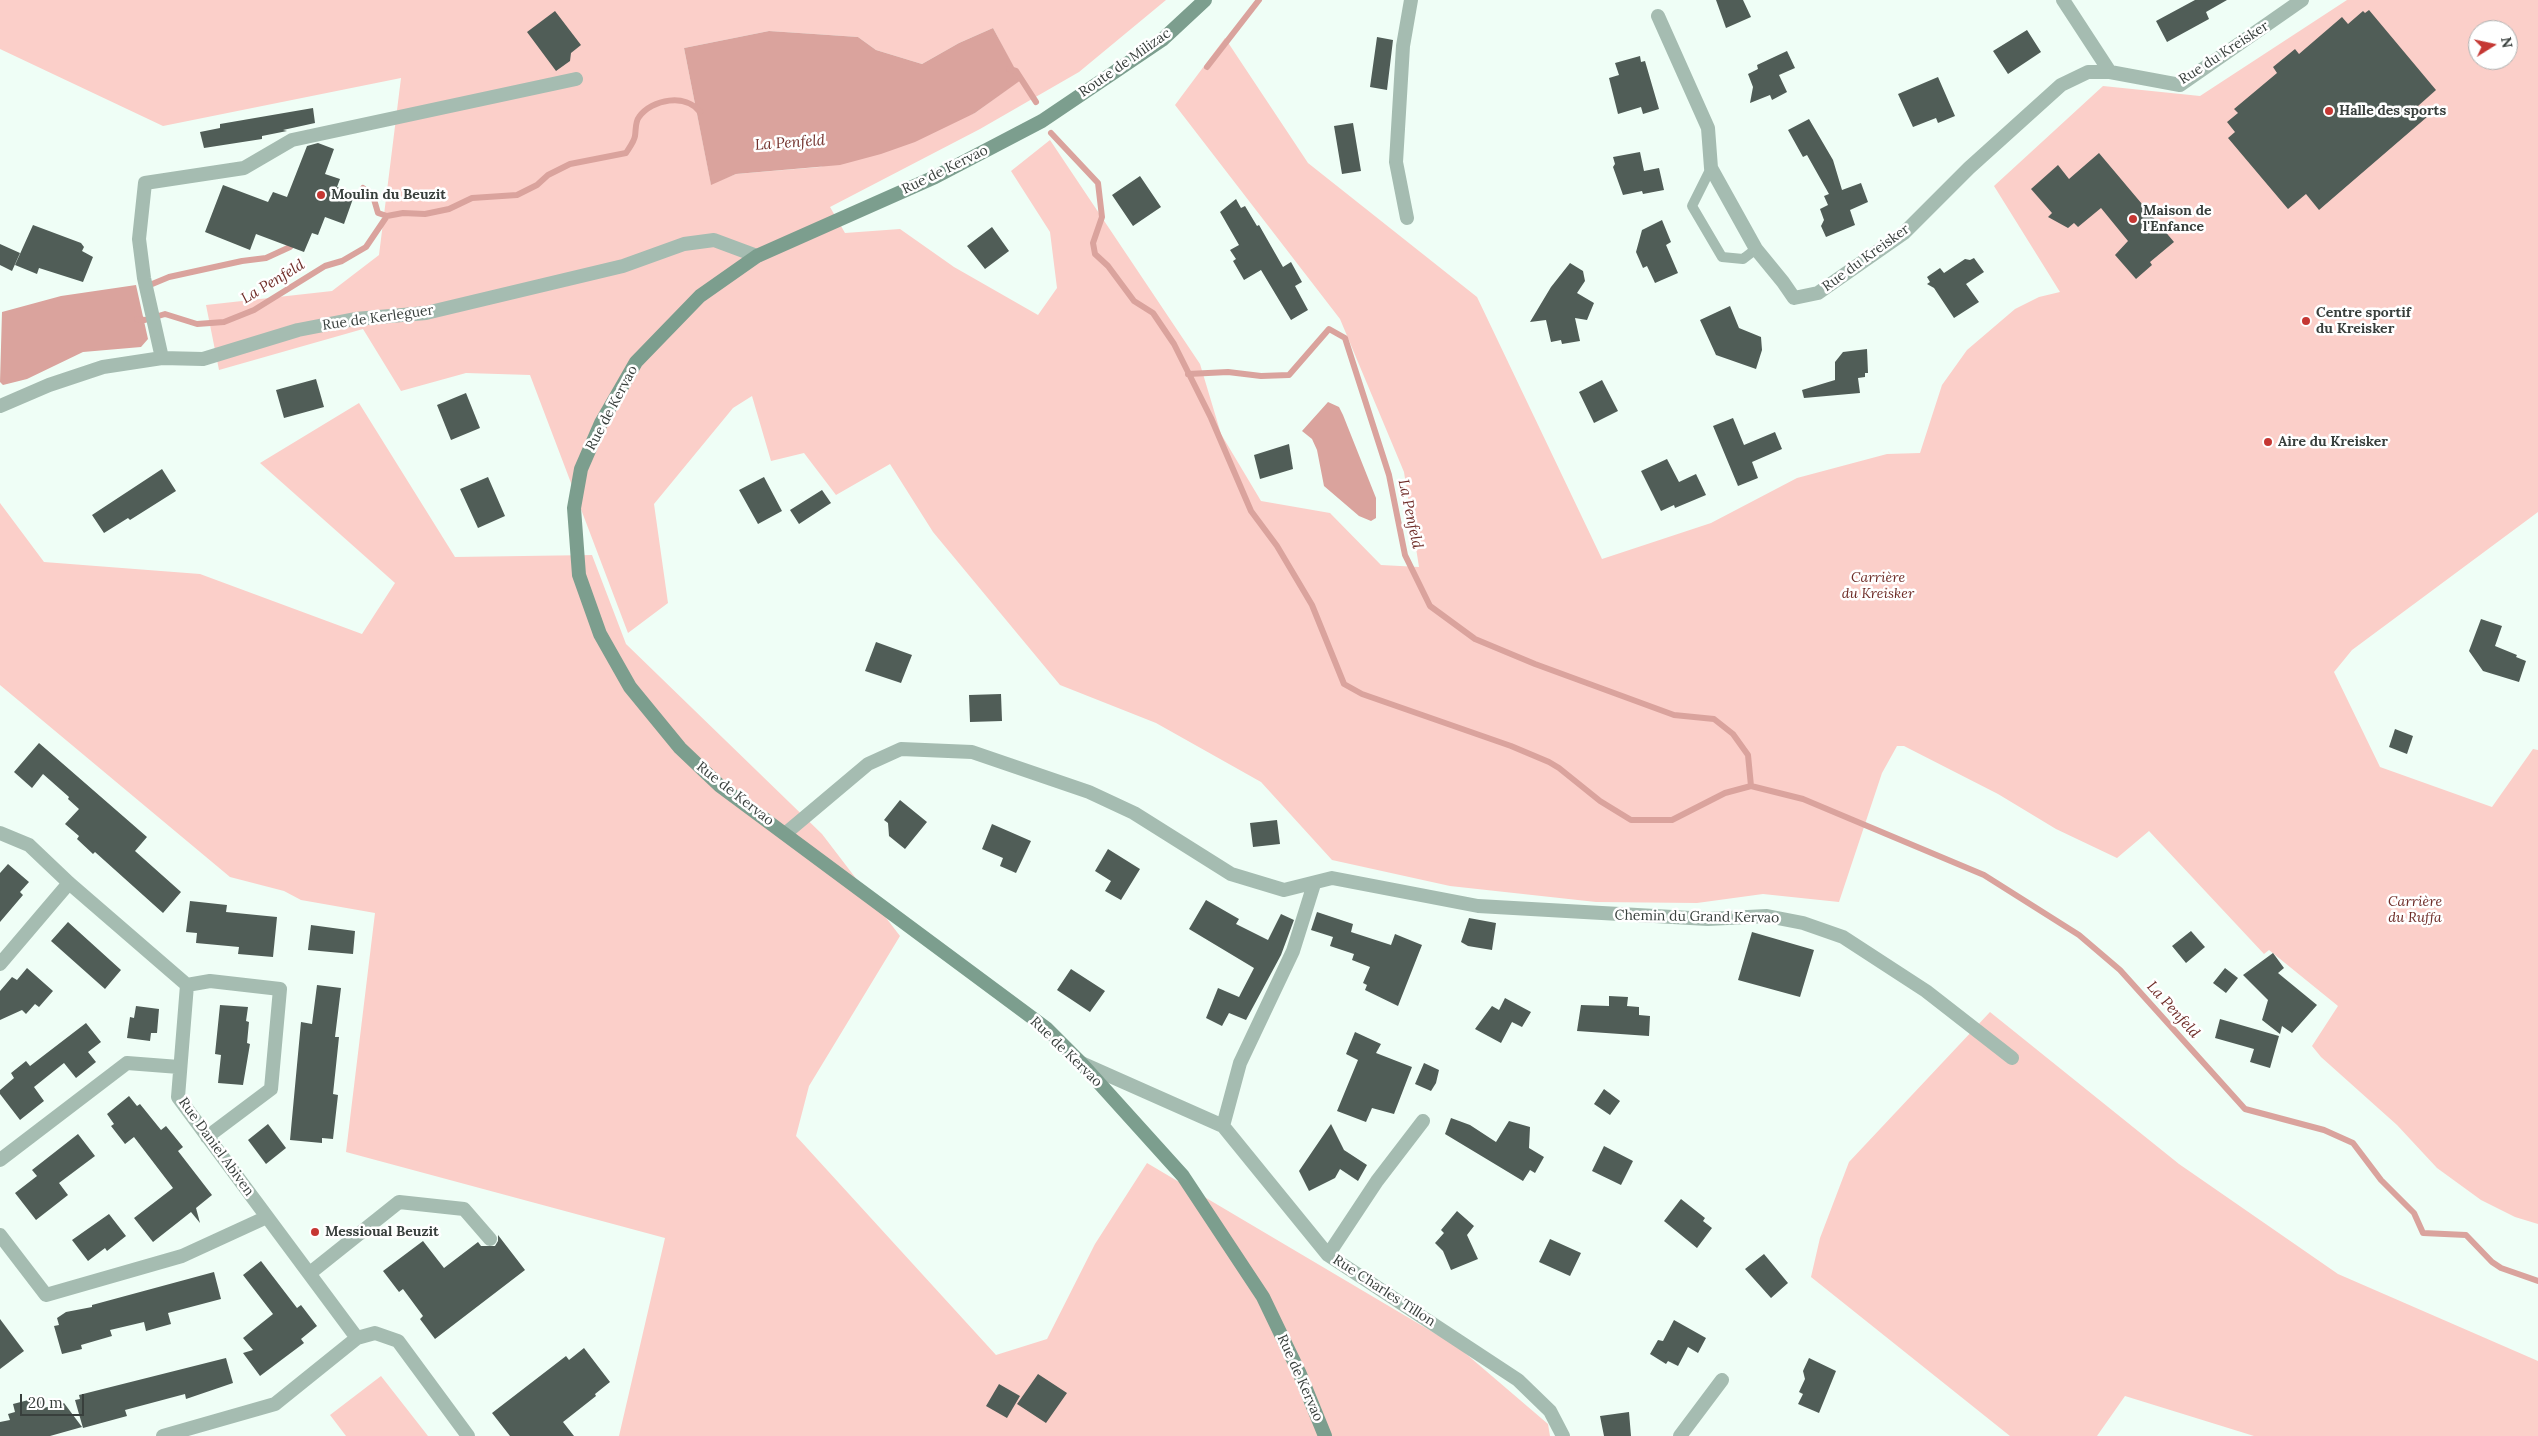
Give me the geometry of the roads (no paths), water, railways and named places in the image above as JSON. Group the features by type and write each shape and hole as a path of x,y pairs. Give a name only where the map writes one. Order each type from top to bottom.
{"main road":[{"name":"Route de Milizac","path":"1042,121 1162,40 1205,0"},
{"name":"Rue de Kervao","path":"1042,121 935,177 757,256 700,296 636,362 601,423 581,469 574,508 579,575 600,634 630,687 680,748 720,786 786,833 1046,1028 1081,1063 1183,1176 1263,1298 1299,1372 1325,1436"}],"street":[{"path":"1407,218 1396,162 1403,46 1411,0"},
{"path":"2063,0 2110,72"},
{"name":"Rue du Kreisker","path":"1658,16 1708,128 1711,168 1756,249 1794,298 1818,293 1904,233 1968,168 2061,85 2088,72 2110,72 2180,85 2302,0"},
{"path":"162,358 144,278 139,238 145,183 244,168 292,140 576,79"},
{"name":"Rue de Kerleguer","path":"0,406 48,385 103,367 162,358 203,359 298,330 355,319 426,314 623,266 684,244 714,240 757,256"},
{"name":"Chemin du Grand Kervao","path":"786,833 868,764 901,749 972,752 1089,792 1134,813 1231,874 1284,890 1332,878 1478,906 1708,919 1767,916 1803,923 1843,937 1851,942 1926,991 2012,1058"},
{"path":"0,833 29,845 69,883 187,985 210,981 280,989 271,1089 207,1137"},
{"path":"0,964 69,883"},
{"path":"1081,1063 1223,1126 1240,1064 1293,951 1314,884"},
{"name":"Rue Daniel Abiven","path":"187,985 178,1097 357,1338"},
{"path":"0,1160 127,1063 179,1068"},
{"path":"1328,1255 1377,1181 1423,1121"},
{"name":"Rue Charles Tillon","path":"1223,1126 1328,1255 1518,1380 1550,1411 1563,1436"},
{"path":"310,1273 399,1202 464,1209 490,1240"},
{"path":"0,1235 46,1295 182,1256 267,1218"},
{"path":"163,1436 275,1404 357,1338 375,1333 398,1341 468,1436"},
{"path":"1680,1436 1722,1380"}],"lane":[{"path":"1711,168 1692,206 1722,257 1743,259 1756,249"}],"water":[{"path":"993,28 1021,80 975,113 915,142 881,154 840,165 736,174 711,185 684,48 769,31 814,34 858,37 876,50 922,64 959,43"},
{"path":"136,285 148,339 141,347 83,352 27,379 3,385 0,382 2,312 61,296"},
{"path":"1328,402 1339,407 1343,415 1376,498 1376,518 1371,521 1359,516 1324,486 1317,450 1312,439 1302,431"}],"waterway":[{"path":"1207,67 1259,0"},
{"name":"La Penfeld","path":"1009,69 1016,71 1036,102"},
{"name":"La Penfeld","path":"137,319 145,320 165,314 197,324 224,322 254,310 325,266 342,261 366,247 387,216 403,213 425,214 449,209 472,198 517,195 537,185 548,175 570,164 626,153 633,143 639,117 660,102 678,100 694,106 700,112"},
{"name":"La Penfeld","path":"1051,133 1098,183 1102,217 1093,243 1095,254 1108,266 1134,301 1153,313 1174,344 1211,418 1251,511 1277,546 1312,605 1344,684 1362,694 1511,746 1549,762 1600,801 1631,820 1672,820 1725,793 1751,786 1803,799 1984,875 2079,935 2120,970 2245,1109 2324,1130 2353,1143 2381,1180 2414,1213 2423,1233 2466,1235 2492,1262 2501,1268 2538,1281"},
{"name":"La Penfeld","path":"363,188 373,196 378,213 387,216"},
{"name":"La Penfeld","path":"145,287 169,277 242,261 266,258 290,247"},
{"name":"La Penfeld","path":"1188,374 1228,372 1261,376 1289,375 1329,329 1345,338 1389,475 1405,555 1430,606 1475,639 1535,664 1674,715 1714,719 1733,734 1748,755 1751,786"}],"place":[{"name":"Halle des sports","path":"2329,111"},
{"name":"Moulin du Beuzit","path":"321,195"},
{"name":"Maison de l'Enfance","path":"2133,219"},
{"name":"Centre sportif du Kreisker","path":"2306,321"},
{"name":"Aire du Kreisker","path":"2268,442"},
{"name":"Messioual Beuzit","path":"315,1232"}],"park label":[{"name":"Carrière du Kreisker","path":"1878,586"},
{"name":"Carrière du Ruffa","path":"2415,910"}]}
